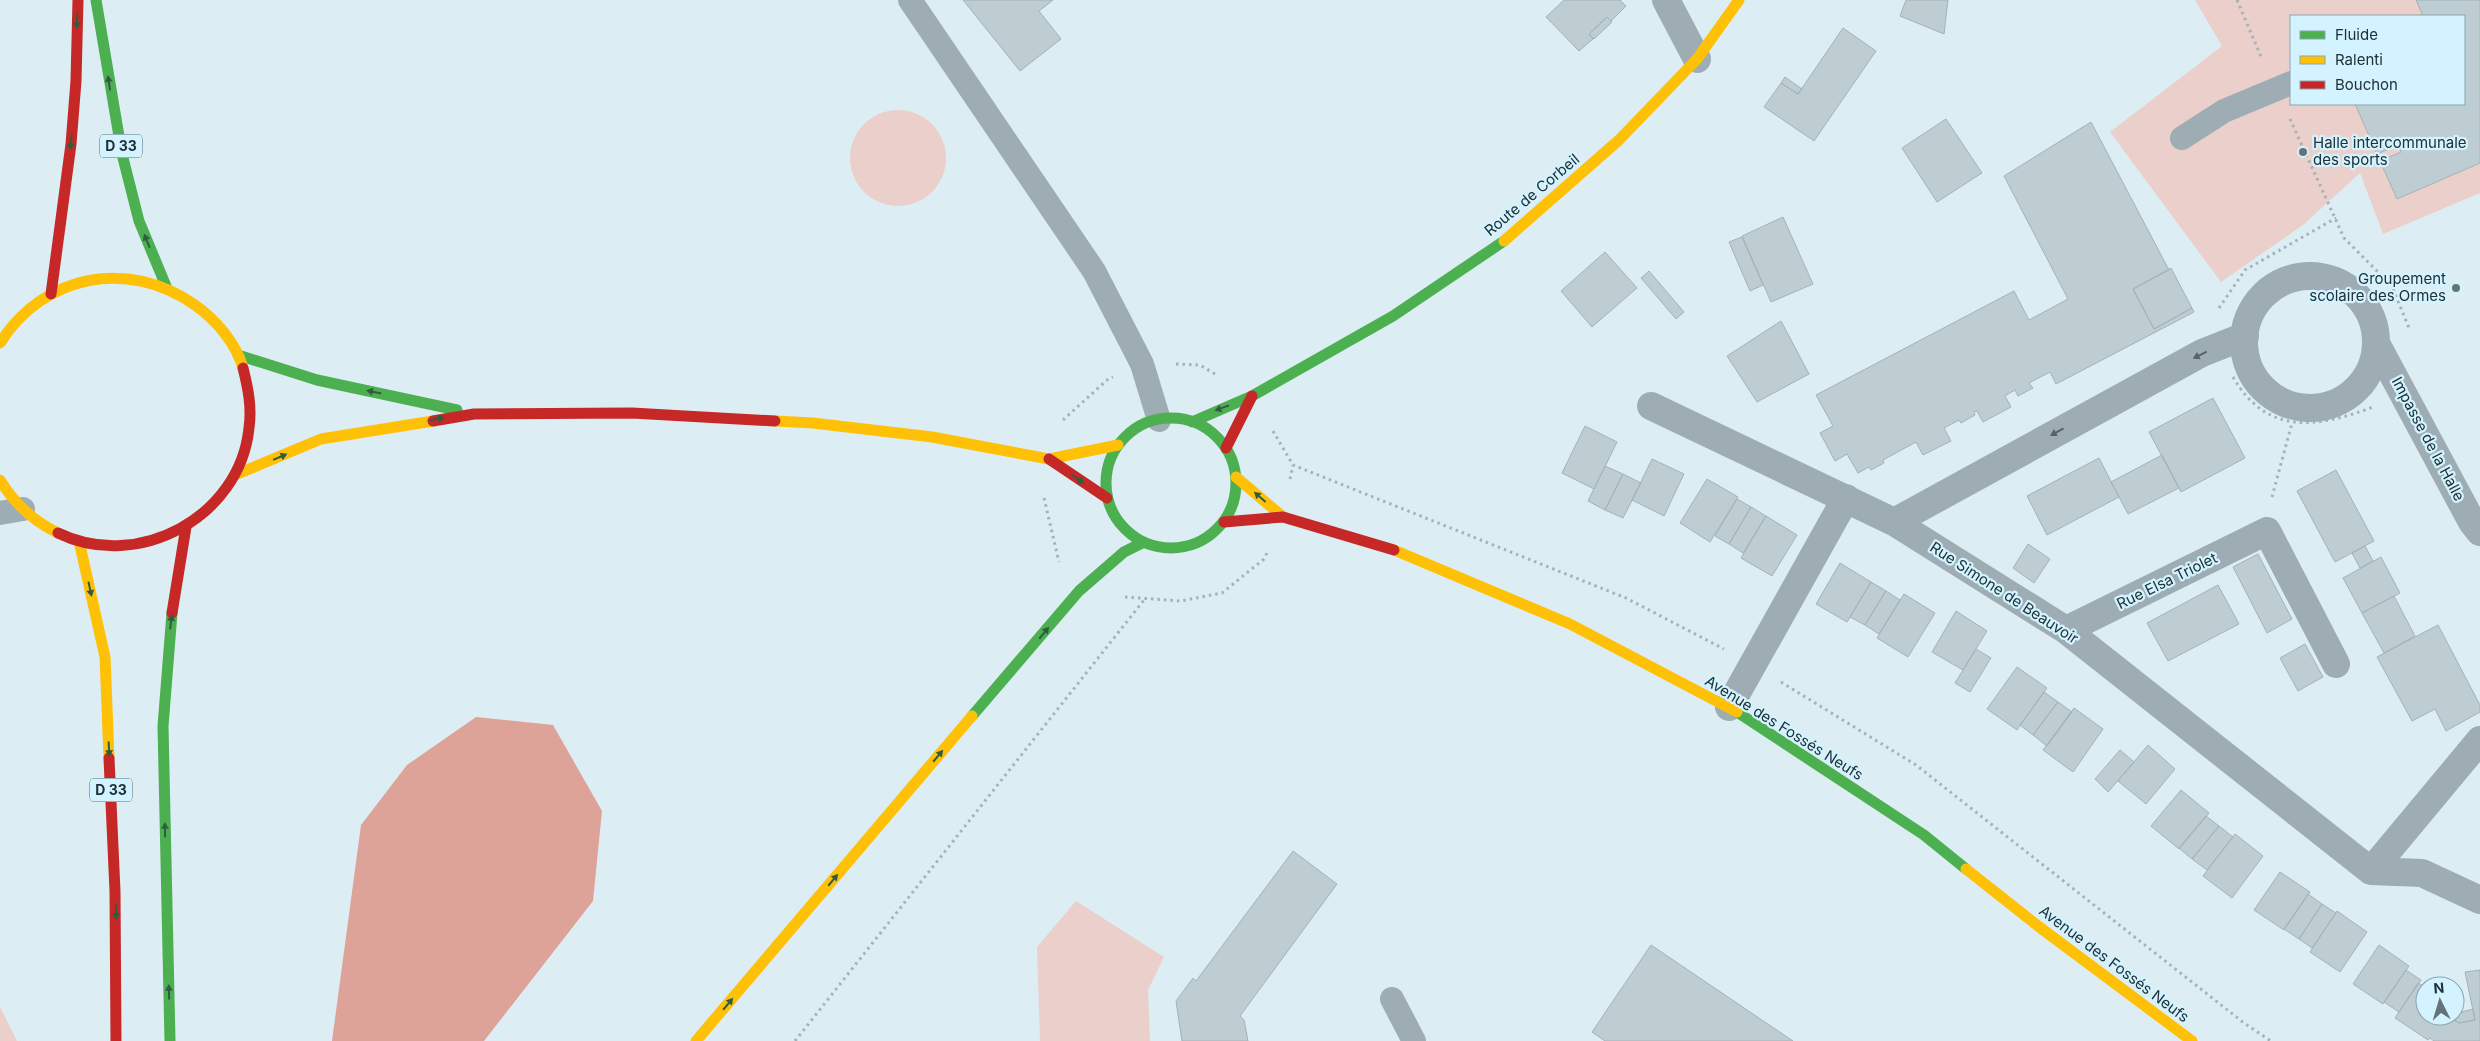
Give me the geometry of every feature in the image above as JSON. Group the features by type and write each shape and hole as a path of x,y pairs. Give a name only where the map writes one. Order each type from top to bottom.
{"main road":[{"path":"51,294 71,144 76,81 78,0"},
{"name":"D 33","path":"96,0 122,154 139,221 166,286"},
{"name":"Route de Corbeil","path":"1192,422 1211,412 1252,396 1393,316 1515,233 1619,140 1697,59 1740,0"},
{"path":"0,480 23,509 49,528 79,541 116,546 152,541 186,527 205,513 222,495 235,475 246,446 251,416 248,384 238,355 226,333 209,313 188,298 166,286 137,278 107,277 78,282 51,294 17,320 1,339"},
{"path":"238,355 317,380 474,414"},
{"path":"1226,448 1252,396"},
{"path":"235,475 321,439 474,414 632,413 813,423 932,438 1049,459 1118,445"},
{"path":"1176,419 1192,422 1211,432 1226,448 1236,477 1235,493 1224,522 1196,544 1169,548 1144,542 1127,532 1115,516 1107,498 1106,480 1109,462 1118,445 1129,433 1143,424 1159,420 1176,419"},
{"path":"1049,459 1107,498"},
{"name":"Avenue des Fossés Neufs","path":"1236,477 1283,517"},
{"name":"Avenue des Fossés Neufs","path":"1224,522 1283,517 1380,544 1561,621 1729,708 1924,835 2038,926 2192,1041"},
{"path":"170,1041 164,726 170,624 186,527"},
{"name":"D 33","path":"79,541 105,657 116,891 116,1041"},
{"path":"696,1041 1079,591 1124,552 1144,542"}],"street":[{"path":"1666,0 1697,59"},
{"name":"Impasse de la Halle","path":"2377,345 2372,366 2361,384 2345,398 2325,407 2303,408 2282,402 2264,389 2252,372 2245,352 2245,336 2252,309 2266,292 2285,280 2306,276 2328,278 2349,288 2364,303 2370,314 2374,322 2377,345 2472,522 2480,532"},
{"path":"1894,522 2202,353 2245,336"},
{"name":"Rue Simone de Beauvoir","path":"1651,406 1894,522 2066,630 2370,871"},
{"path":"1729,708 1846,498"},
{"name":"Rue Elsa Triolet","path":"2066,630 2267,531 2336,664"},
{"path":"2370,871 2480,740"},
{"path":"2370,871 2422,873 2480,900"}],"lane":[{"path":"910,0 1094,271 1142,364 1159,420"},
{"path":"2182,138 2224,111 2284,87"},
{"path":"0,513 23,509"},
{"path":"1392,999 1414,1041"}],"path":[{"path":"2237,0 2284,87 2290,102"},
{"path":"2291,105 2344,238 2392,286 2412,336"},
{"path":"795,1041 1144,600"}],"shaded area":[{"name":"Halle intercommunale des sports","path":"2195,0 2480,0 2480,193 2383,234 2360,173 2303,225 2221,282 2110,132 2222,46"},
{"path":"898,110 916,114 932,124 942,140 946,158 942,176 932,192 916,202 898,206 880,202 864,192 854,176 850,158 854,140 864,124 880,114"},
{"path":"476,717 553,725 602,811 593,901 484,1041 332,1041 361,825 407,765"},
{"path":"1076,901 1164,957 1148,990 1150,1041 1040,1041 1037,947"},
{"path":"0,1007 17,1041 0,1041"}],"building":[{"path":"963,0 1053,0 1039,11 1061,39 1020,71"},
{"path":"1564,0 1620,0 1626,6 1611,21 1607,17 1589,34 1593,39 1579,51 1546,17"},
{"path":"1906,0 1948,0 1944,34 1900,16"},
{"path":"2416,0 2480,0 2480,163 2397,199 2380,161 2401,152 2398,145 2377,154 2355,105 2465,105 2465,15 2423,15"},
{"path":"1607,17 1612,22 1594,39 1589,34"},
{"path":"1843,28 1876,51 1814,141 1764,107 1781,83 1798,94"},
{"path":"1785,77 1802,89 1798,94 1781,83"},
{"path":"1946,119 1982,173 1937,202 1902,148"},
{"path":"2091,122 2169,270 2133,289 2154,329 2192,308 2194,312 2056,384 2050,372 2029,383 2033,388 2018,396 2015,390 2005,396 2011,407 1983,422 1977,411 1974,412 1975,415 1961,423 1959,420 1944,428 1951,441 1923,455 1916,442 1883,460 1884,463 1871,470 1869,467 1858,473 1847,454 1835,461 1820,433 1833,426 1816,395 2014,291 2029,320 2068,299 2004,176"},
{"path":"1783,217 1813,284 1771,302 1742,236"},
{"path":"1742,237 1763,285 1750,291 1729,242"},
{"path":"1605,252 1637,288 1592,327 1561,291"},
{"path":"2171,268 2192,308 2154,329 2133,289"},
{"path":"1649,271 1684,312 1676,319 1641,278"},
{"path":"1781,321 1809,374 1757,402 1727,356"},
{"path":"2213,398 2245,458 2181,492 2149,432"},
{"path":"1585,426 1617,442 1594,489 1562,473"},
{"path":"2162,455 2179,488 2128,514 2111,482"},
{"path":"2099,458 2119,497 2047,535 2027,496"},
{"path":"1652,459 1684,474 1664,516 1632,500"},
{"path":"1605,466 1623,474 1605,510 1588,501"},
{"path":"2336,470 2374,541 2335,562 2297,491"},
{"path":"1623,474 1641,483 1623,518 1605,510"},
{"path":"1707,479 1738,497 1710,542 1680,523"},
{"path":"1737,499 1751,507 1729,544 1715,536"},
{"path":"1751,507 1766,516 1743,553 1729,544"},
{"path":"1766,516 1797,535 1772,576 1741,558"},
{"path":"2028,544 2050,559 2034,583 2013,568"},
{"path":"2365,546 2373,561 2360,568 2352,553"},
{"path":"2258,554 2292,619 2267,633 2233,567"},
{"path":"2381,557 2400,593 2362,613 2343,578"},
{"path":"1840,563 1871,582 1847,622 1816,604"},
{"path":"1871,582 1886,591 1865,625 1850,617"},
{"path":"2218,585 2239,624 2168,661 2147,623"},
{"path":"1886,591 1900,600 1879,634 1865,625"},
{"path":"1904,594 1935,613 1908,657 1877,638"},
{"path":"2394,596 2415,636 2384,653 2362,613"},
{"path":"1956,611 1987,631 1963,670 1932,652"},
{"path":"2438,625 2480,705 2480,712 2446,731 2435,709 2412,721 2377,657"},
{"path":"2305,644 2323,677 2298,691 2280,658"},
{"path":"1976,649 1991,658 1970,692 1955,683"},
{"path":"2017,667 2047,688 2017,730 1987,709"},
{"path":"2044,692 2058,702 2033,735 2020,725"},
{"path":"2058,702 2072,712 2047,746 2033,735"},
{"path":"2074,708 2103,729 2073,772 2043,750"},
{"path":"2148,745 2175,769 2146,804 2118,781"},
{"path":"2120,750 2134,762 2108,792 2095,779"},
{"path":"2181,790 2209,813 2179,849 2151,826"},
{"path":"2206,816 2219,826 2192,859 2179,848"},
{"path":"2219,826 2233,837 2207,870 2192,859"},
{"path":"2235,834 2263,856 2232,898 2203,876"},
{"path":"1293,851 1337,884 1240,1016 1244,1020 1248,1041 1182,1041 1176,1001 1193,978 1196,981"},
{"path":"2280,872 2310,892 2284,930 2254,910"},
{"path":"2308,894 2322,904 2299,939 2284,929"},
{"path":"2322,904 2336,913 2312,948 2299,939"},
{"path":"2337,911 2367,932 2340,972 2310,952"},
{"path":"1651,945 1793,1041 1605,1041 1592,1032"},
{"path":"2379,945 2409,966 2383,1004 2353,984"},
{"path":"2406,970 2415,976 2415,989 2399,1012 2384,1002"},
{"path":"2480,970 2480,1041 2434,1041 2430,1038 2428,1040 2395,1018 2415,988 2415,1026 2465,1026 2465,1022 2475,1020 2465,972"},
{"path":"2473,1009 2475,1020 2465,1022 2465,1011"}],"traffic: fast":[{"path":"96,0 122,154 139,221 166,286"},
{"path":"1192,422 1252,396 1393,316 1504,241"},
{"path":"238,355 317,380 457,410"},
{"path":"1171,418 1196,423 1217,437 1231,458 1236,483 1231,508 1217,529 1196,543 1171,548 1146,543 1125,529 1111,508 1106,483 1111,458 1125,437 1146,423 1171,418"},
{"path":"972,716 1079,591 1124,552 1144,542"},
{"path":"170,1041 163,726 172,613"},
{"path":"1737,712 1924,835 1966,869"}],"traffic: slow":[{"path":"1504,241 1619,140 1697,59 1739,0"},
{"path":"0,343 18,320 40,301 63,288 89,280 115,278 142,281 169,290 195,305 224,333 236,350 243,368"},
{"path":"235,475 321,439 433,421"},
{"path":"775,421 813,423 932,437 1049,459 1118,445"},
{"path":"1236,477 1283,517"},
{"path":"0,480 25,511 40,523 58,533"},
{"path":"79,541 105,657 109,758"},
{"path":"1394,550 1570,624 1737,712"},
{"path":"696,1041 972,716"},
{"path":"1966,869 2038,926 2192,1041"}],"traffic: jam":[{"path":"51,294 71,144 76,81 78,0"},
{"path":"58,533 89,543 120,546 151,540 180,529 206,511 227,487 241,460 249,428 250,413 248,390 243,368"},
{"path":"1226,448 1252,396"},
{"path":"433,421 474,414 632,413 775,421"},
{"path":"1049,459 1107,498"},
{"path":"1224,522 1283,517 1394,550"},
{"path":"172,613 186,527"},
{"path":"109,758 115,891 116,1041"}],"place":[{"name":"Halle intercommunale des sports","path":"2303,152"},
{"name":"Groupement scolaire des Ormes","path":"2456,288"}]}
